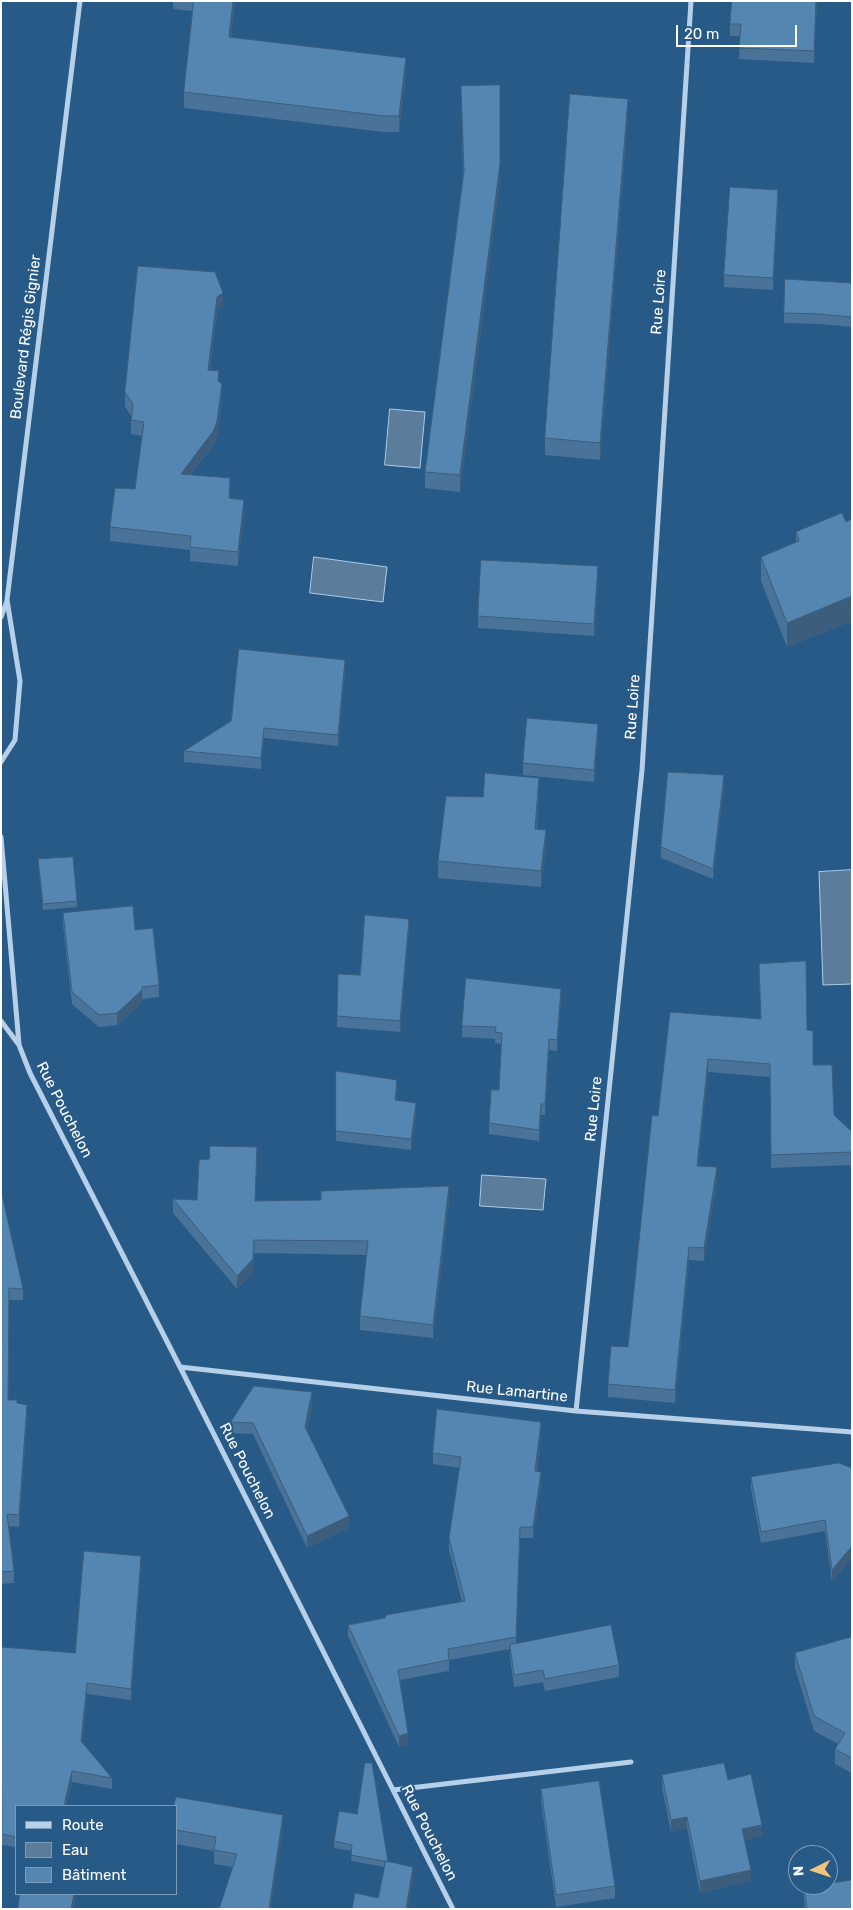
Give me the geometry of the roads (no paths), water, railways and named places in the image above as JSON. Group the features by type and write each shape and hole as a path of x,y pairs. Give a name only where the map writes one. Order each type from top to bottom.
{"street":[{"name":"Boulevard Régis Gignier","path":"1,762 15,740 20,681 7,600 80,1"},
{"name":"Rue Loire","path":"576,1412 642,770 691,1"},
{"path":"1,617 7,600"},
{"path":"1,837 19,1045"},
{"path":"1,1022 19,1045"},
{"name":"Rue Pouchelon","path":"19,1045 30,1073 453,1909"},
{"name":"Rue Lamartine","path":"180,1367 576,1412 852,1432"},
{"path":"393,1790 631,1762"}],"water":[{"path":"390,409 425,412 420,468 385,465"},
{"path":"314,557 387,567 383,602 310,593"},
{"path":"852,870 852,984 823,985 819,872"},
{"path":"482,1175 546,1179 543,1210 480,1206"}]}
